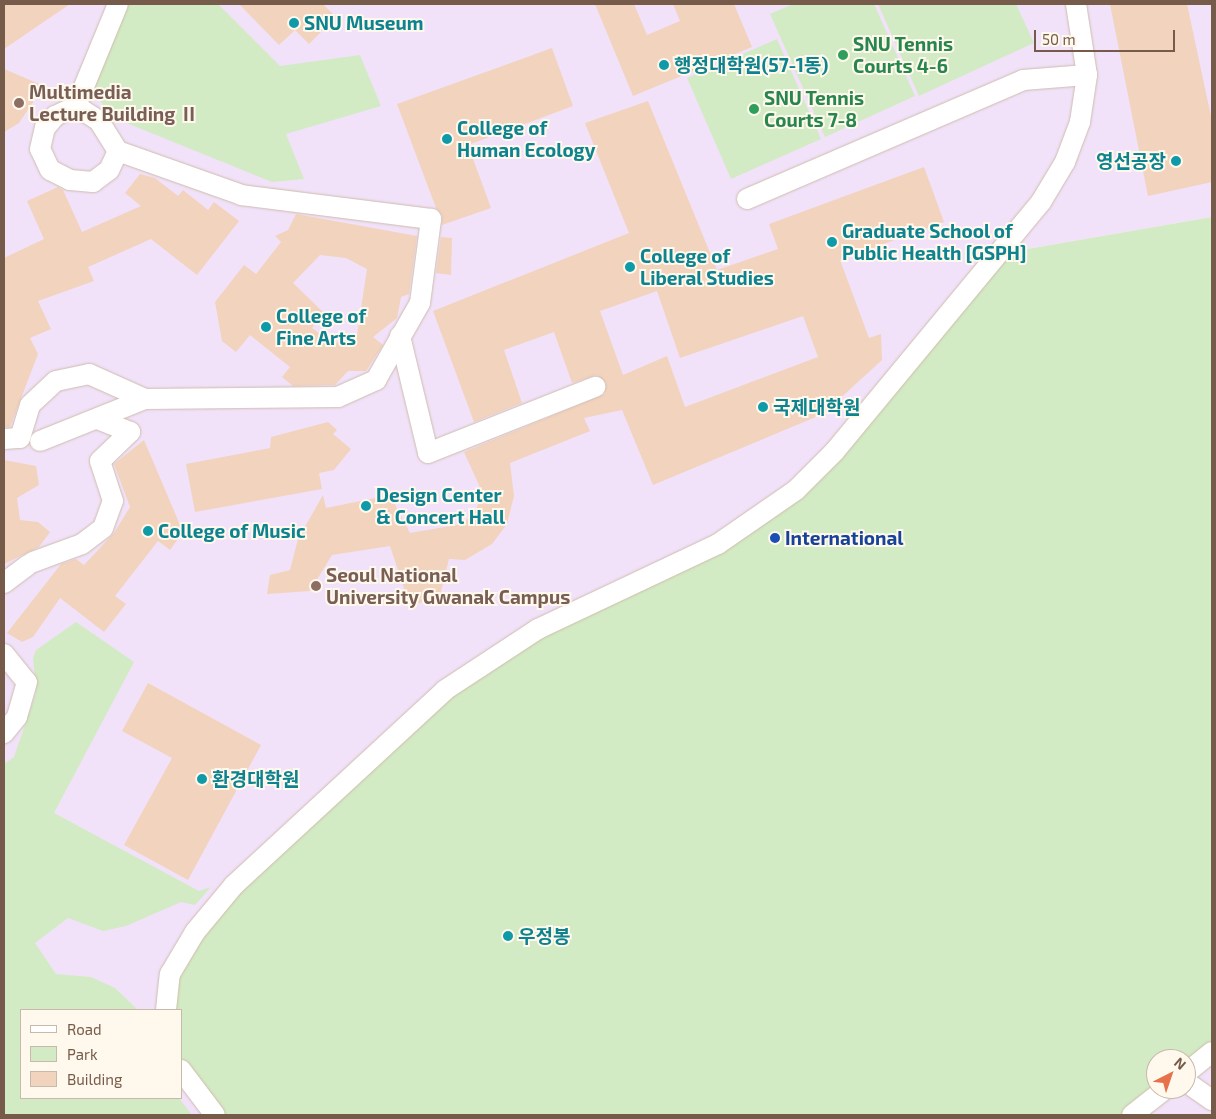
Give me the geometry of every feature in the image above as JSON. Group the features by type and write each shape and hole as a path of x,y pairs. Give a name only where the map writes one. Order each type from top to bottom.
{"street":[{"path":"118,4 76,106 55,116 41,138 50,170 70,180 93,182 109,170 118,151"},
{"path":"166,1009 170,974 195,932 234,885 445,690 538,629 718,544 796,490 828,457 1041,202 1065,162 1080,122 1087,75 1076,4"},
{"path":"747,199 1023,80 1087,75"},
{"path":"40,441 145,399 338,397 376,380 420,303 431,219 242,196 118,151 99,121 76,106"},
{"path":"400,336 428,453 595,387"},
{"path":"4,439 20,438 30,405 56,381 89,374 145,399"},
{"path":"4,583 30,563 82,544 103,528 113,501 100,461 130,432 97,419"},
{"path":"4,654 27,682 16,717 4,733"},
{"path":"1196,1064 1212,1052"},
{"path":"182,1071 215,1115"},
{"path":"1196,1089 1212,1100"},
{"path":"1132,1115 1152,1099"}],"shaded area":[{"name":"Seoul National University Gwanak Campus","path":"4,4 1212,4 1212,217 999,254 835,451 167,1009 20,1009 20,1099 182,1099 182,1071 215,1115 4,1115"},
{"path":"1212,1052 1212,1115 1132,1115 1152,1099 1196,1099 1196,1075"}],"green space":[{"path":"122,4 218,4 280,66 360,55 381,106 286,134 304,179 272,182 129,124 105,107 95,95 94,81"},
{"name":"SNU Tennis Courts 4-6","path":"793,4 874,4 915,96 825,137 770,14"},
{"path":"878,4 1016,4 1034,43 919,96"},
{"name":"SNU Tennis Courts 7-8","path":"777,39 821,139 731,179 687,78"},
{"path":"1212,217 1212,1052 1196,1065 1196,1049 1146,1049 1147,1099 1132,1115 215,1115 182,1071 182,1009 166,1009 195,932 445,690 718,544 796,490 999,254"},
{"path":"76,622 134,662 54,813 199,891 211,887 195,905 181,902 126,926 103,931 68,918 35,943 56,974 91,977 115,988 137,1009 20,1009 20,1099 180,1099 192,1115 4,1115 4,764 14,757 36,693 33,658 36,650"}],"building":[{"name":"Multimedia Lecture Building Ⅱ","path":"4,4 70,4 4,49"},
{"name":"SNU Museum","path":"239,4 323,4 336,17 309,44 295,30 279,45"},
{"name":"행정대학원(57-1동)","path":"595,4 634,4 647,35 680,21 673,4 734,4 752,47 633,96"},
{"path":"1110,4 1187,4 1212,121 1212,182 1148,196"},
{"name":"College of Human Ecology","path":"552,48 573,106 468,145 491,208 442,225 442,215 436,208 397,104"},
{"name":"Multimedia Lecture Building Ⅱ","path":"4,69 44,86 19,123 4,132"},
{"path":"648,101 717,270 778,249 769,224 924,167 944,222 840,260 869,338 881,334 882,360 823,414 653,485 622,410 584,418 590,431 510,463 514,496 507,524 492,544 465,560 449,559 440,596 410,606 390,546 332,555 310,591 267,594 270,575 290,570 298,539 323,495 326,508 390,495 410,533 462,524 474,513 483,494 464,452 605,394 606,383 597,375 572,383 554,332 504,350 522,403 474,422 433,311 629,233 585,123","holes":["657,291 680,358 803,316 818,357 685,407 667,356 623,375 600,311"]},
{"path":"140,174 155,178 178,196 183,190 208,210 214,202 239,221 197,275 151,239 88,267 94,281 38,301 51,329 30,338 38,354 10,427 4,427 4,258 44,239 27,201 58,187 63,190 82,232 141,206 125,193"},
{"path":"296,214 417,236 409,294 401,297 397,318 373,337 383,345 366,371 348,371 335,385 293,386 282,377 290,367 250,335 236,352 222,341 215,302 244,265 256,274 281,242 275,236 288,230","holes":["320,255 346,258 367,269 356,341 345,332 335,345 312,328 324,313 293,283"]},
{"path":"441,237 452,238 451,275 436,273"},
{"name":"College of Music","path":"328,422 337,430 333,434 351,449 334,470 319,473 322,489 195,512 186,464 270,448 271,437"},
{"name":"College of Music","path":"144,440 183,532 170,550 158,541 115,596 126,604 104,632 60,598 33,637 22,642 7,633 61,564 76,559 84,565 114,533 130,507 114,464"},
{"path":"4,460 36,466 39,485 17,498 20,520 38,522 50,532 39,547 4,564"},
{"name":"환경대학원","path":"148,683 261,745 188,880 124,845 172,758 122,731"}],"place":[{"name":"SNU Museum","path":"294,23"},
{"name":"SNU Tennis Courts 4-6","path":"843,55"},
{"name":"행정대학원(57-1동)","path":"664,65"},
{"name":"Multimedia Lecture Building Ⅱ","path":"19,103"},
{"name":"SNU Tennis Courts 7-8","path":"754,109"},
{"name":"College of Human Ecology","path":"447,139"},
{"name":"영선공장","path":"1176,161"},
{"name":"Graduate School of Public Health [GSPH]","path":"832,242"},
{"name":"College of Liberal Studies","path":"630,267"},
{"name":"College of Fine Arts","path":"266,327"},
{"name":"국제대학원","path":"763,407"},
{"name":"Design Center & Concert Hall","path":"366,506"},
{"name":"College of Music","path":"148,531"},
{"name":"International","path":"775,538"},
{"name":"Seoul National University Gwanak Campus","path":"316,586"},
{"name":"환경대학원","path":"202,779"},
{"name":"우정봉","path":"508,936"}]}
